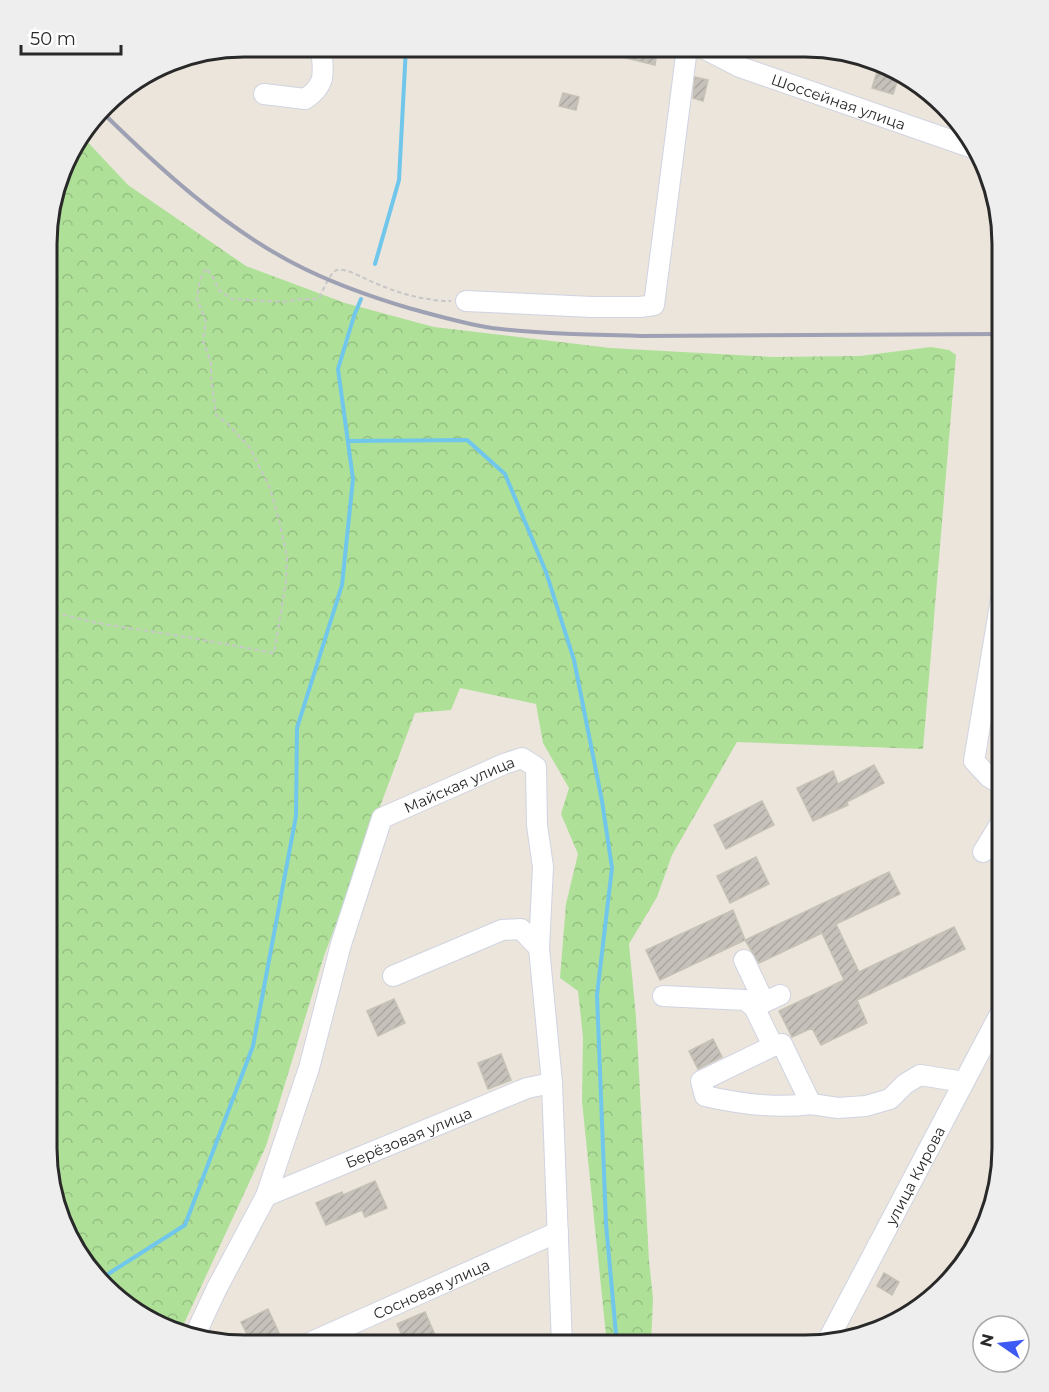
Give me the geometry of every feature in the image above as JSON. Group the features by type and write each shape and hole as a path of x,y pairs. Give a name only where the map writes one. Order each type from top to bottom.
{"street":[{"path":"264,94 305,99 316,92 323,78 322,57"},
{"path":"466,301 592,307 654,305 686,57"},
{"name":"Шоссейная улица","path":"721,57 740,67 963,145"},
{"path":"992,653 974,761 992,779"},
{"name":"Майская улица","path":"266,1196 309,1068 341,944 382,818 522,758 536,767 537,825 543,867 539,948"},
{"path":"983,852 992,837"},
{"path":"393,976 502,930 521,929 539,948 552,1083 562,1335"},
{"path":"744,960 766,1002 773,1046"},
{"path":"663,996 766,1002"},
{"name":"улица Кирова","path":"832,1333 992,1029"},
{"path":"812,1104 782,1044 773,1046 701,1081 705,1096 731,1102 773,1107 812,1104 838,1108 866,1106 890,1099 905,1084 920,1075 964,1082"},
{"name":"Берёзовая улица","path":"266,1196 527,1088 552,1083"},
{"path":"198,1329 266,1196"},
{"name":"Сосновая улица","path":"327,1335 558,1232"}],"path":[{"path":"57,613 97,623 274,654 286,582 286,556 270,489 254,454 216,414 211,363 203,341 206,322 197,299 200,280 206,268 219,290 232,299 283,302 317,299 332,273 337,270 405,294 438,301 466,301"}],"green space":[{"path":"88,142 128,185 246,266 345,303 434,327 610,348 773,357 860,356 931,347 949,350 956,355 923,749 737,742 672,855 657,897 629,944 636,1017 653,1298 651,1335 606,1335 582,1101 583,1037 578,991 560,978 566,904 578,854 561,814 569,788 543,743 536,704 460,688 451,710 415,713 324,956 266,1146 183,1325 150,1310 121,1289 103,1271 76,1231 61,1184 57,1160 57,244 63,196 71,172"}],"building":[{"path":"626,57 656,57 655,65"},
{"path":"877,71 897,81 893,94 872,88"},
{"path":"695,77 708,80 703,101 693,98"},
{"path":"563,93 579,97 576,110 559,106"},
{"path":"874,765 884,783 847,802 848,805 813,821 797,788 833,771 838,784"},
{"path":"762,801 774,825 726,849 714,825"},
{"path":"756,857 769,884 730,903 717,876"},
{"path":"889,872 900,894 836,924 859,972 954,927 965,949 857,1000 867,1023 821,1045 812,1028 792,1037 779,1011 844,980 822,933 759,963 745,940"},
{"path":"733,910 745,940 660,980 646,950"},
{"path":"394,999 405,1023 378,1036 367,1011"},
{"path":"713,1039 722,1057 698,1069 689,1051"},
{"path":"501,1054 511,1080 488,1089 478,1063"},
{"path":"375,1181 387,1208 365,1217 362,1210 326,1225 316,1203 342,1192 343,1195"},
{"path":"884,1273 899,1282 892,1295 877,1286"},
{"path":"268,1309 279,1333 248,1335 241,1322"},
{"path":"425,1312 435,1335 402,1335 397,1324"}],"waterway":[{"path":"375,264 399,180 405,57"},
{"path":"108,1276 185,1225 253,1046 296,816 297,728 342,585 353,479 338,369 361,299"},
{"path":"348,441 467,440 505,474 546,572 574,660 602,801 612,868 597,995 606,1224 616,1335"}],"railway":[{"path":"107,117 192,194 266,248 307,270 351,289 452,320 510,330 642,336 992,334"}]}
